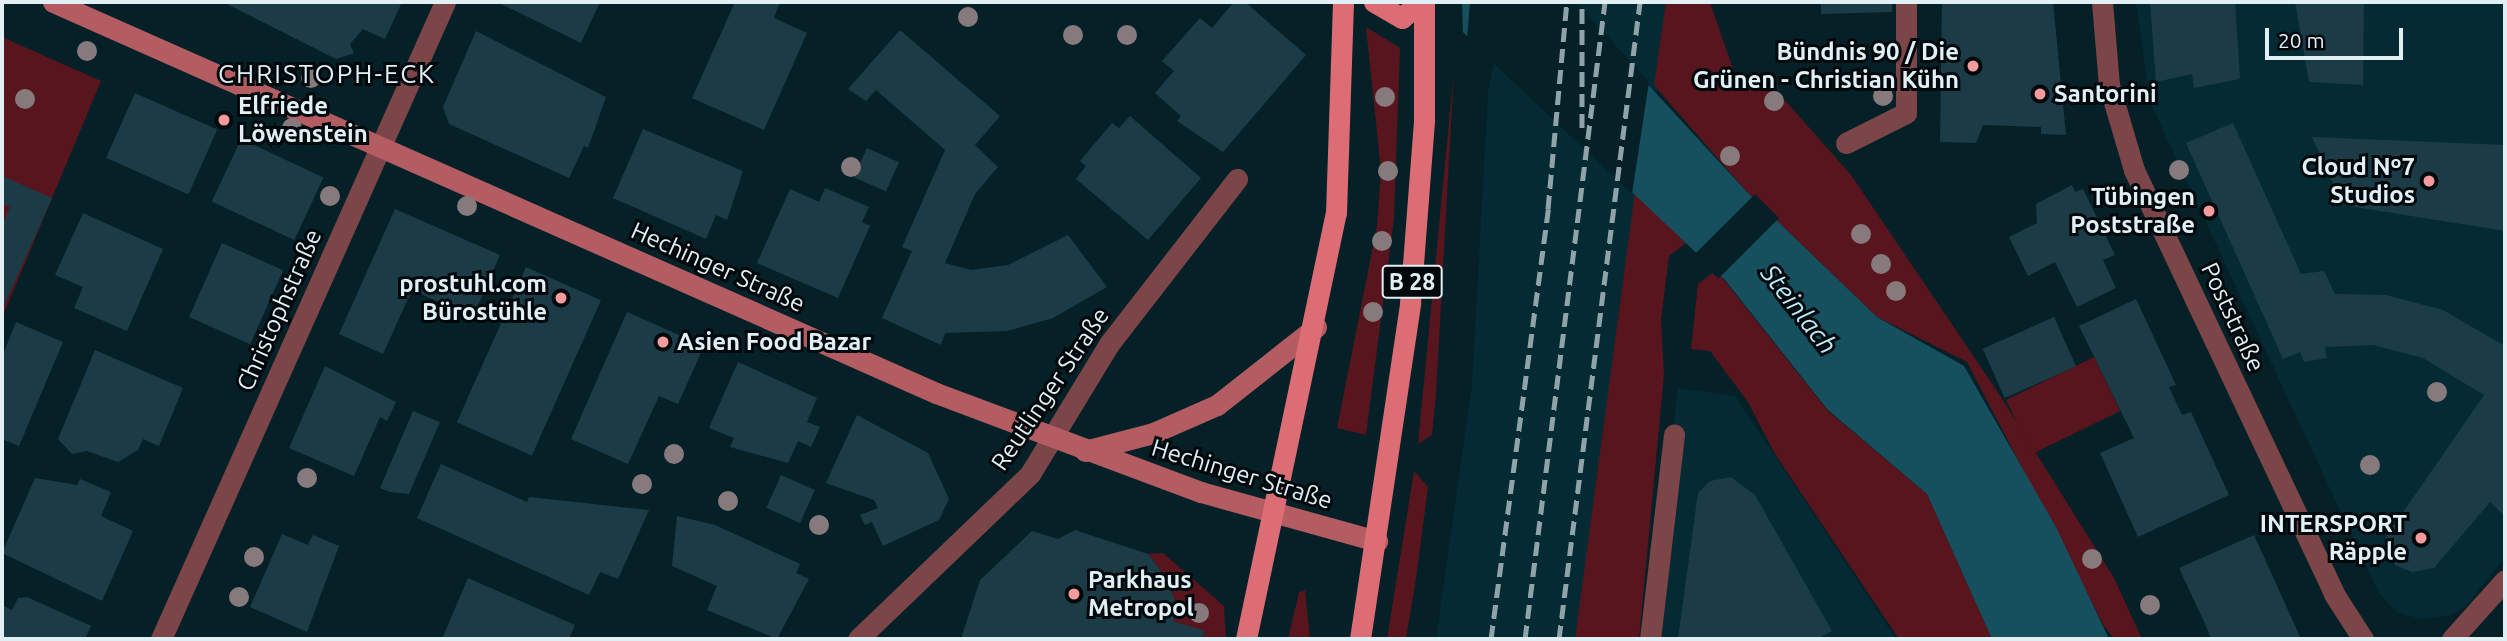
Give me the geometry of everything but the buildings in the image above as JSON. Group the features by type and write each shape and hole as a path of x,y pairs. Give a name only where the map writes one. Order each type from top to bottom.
{"main road":[{"path":"1246,639 1316,327 1341,159 1343,2"},
{"path":"1374,2 1392,17 1421,9"},
{"name":"B 28","path":"1360,639 1377,541 1410,303 1421,9"}],"street":[{"name":"Hechinger Straße","path":"53,2 380,149 1051,439 1275,515 1377,541"},
{"name":"Christophstraße","path":"161,639 445,2"},
{"path":"1846,143 1906,113 1906,2"},
{"name":"Poststraße","path":"2102,2 2109,85 2134,170 2334,594 2363,639"},
{"name":"Reutlinger Straße","path":"858,639 1030,474 1109,344 1237,179"},
{"path":"1085,451 1153,433 1217,405 1316,327"},
{"path":"1650,639 1674,435"},
{"path":"2452,639 2505,580"}],"shaded area":[{"path":"1506,2 1673,2 1639,195 1577,639 1436,639 1472,385 1488,93"},
{"path":"1666,2 1710,2 1737,81 1775,89 1851,175 1999,394 2114,578 2142,639 2114,639 2104,626 1967,362 1877,317 1746,191 1654,85"},
{"path":"2136,2 2505,2 2505,557 2465,607 2448,616 2421,619 2396,612 2378,592 2150,102"},
{"path":"1366,27 1400,48 1394,218 1366,435 1337,428 1377,226 1381,171"},
{"path":"2,37 101,81 2,318"},
{"path":"1454,70 1436,394 1432,435 1418,444"},
{"path":"1635,192 1686,243 1669,256 1661,320 1664,375 1639,639 1575,639"},
{"path":"1716,270 1828,411 1927,494 1992,639 1899,639 1775,454 1748,402 1710,351 1691,349 1698,284"},
{"path":"2094,357 2120,411 2032,454 2006,400"},
{"path":"1678,388 1735,396 1896,639 1650,639"},
{"path":"1414,471 1428,487 1416,579 1406,639 1387,639"},
{"path":"1163,553 1224,606 1226,639 1202,639 1205,632 1173,621 1177,608 1168,580 1148,554"},
{"path":"1305,590 1310,639 1288,639 1299,592"}],"water":[{"name":"Steinlach","path":"1431,2 1572,2 1746,191 1877,317 1964,366 2056,527 2109,639 1992,639 1927,494 1828,410 1725,280"}],"pier":[{"path":"1427,2 1462,2 1463,35 1429,4"},
{"path":"1470,2 1576,2 1649,82 1632,194 1467,38"},
{"path":"1755,194 1779,218 1718,279 1694,255"}],"railway":[{"path":"1491,639 1548,209 1567,2"},
{"path":"1582,2 1582,128"},
{"path":"1525,639 1605,2"},
{"path":"1559,639 1640,2"}],"place":[{"name":"Bündnis 90 / Die Grünen - Christian Kühn","path":"1973,66"},
{"name":"Santorini","path":"2040,94"},
{"name":"Elfriede Löwenstein","path":"224,120"},
{"name":"Cloud Nº7 Studios","path":"2429,181"},
{"name":"Tübingen Poststraße","path":"2209,211"},
{"name":"prostuhl.com Bürostühle","path":"561,298"},
{"name":"Asien Food Bazar","path":"663,342"},
{"name":"INTERSPORT Räpple","path":"2421,538"},
{"name":"Parkhaus Metropol","path":"1074,594"}],"district":[{"name":"CHRISTOPH-ECK","path":"327,74"}]}
